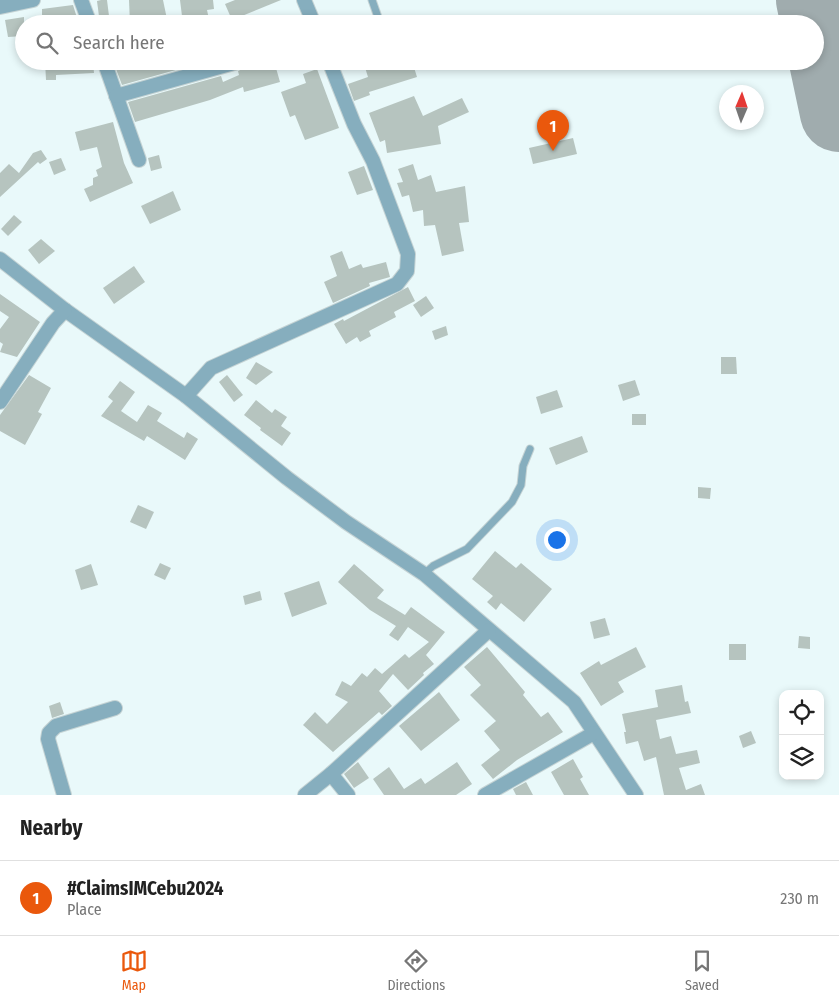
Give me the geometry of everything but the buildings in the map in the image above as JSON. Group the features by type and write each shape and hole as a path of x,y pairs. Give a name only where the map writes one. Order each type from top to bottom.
{"street":[{"path":"0,7 33,0"},
{"path":"82,0 87,15"},
{"path":"304,0 310,15"},
{"path":"107,70 139,160"},
{"path":"116,96 209,70"},
{"path":"186,396 211,368 397,284 407,271 408,254 373,162 354,124 333,70"},
{"path":"0,259 65,310 186,396 287,478 346,522 424,574 574,702 636,795"},
{"path":"0,402 53,323 65,310"},
{"path":"305,795 331,774 489,630"},
{"path":"64,795 48,739 50,733 56,726 115,708"},
{"path":"486,795 594,732"},
{"path":"331,774 348,795"}],"lane":[{"path":"372,0 377,15"},
{"path":"424,574 467,550 512,502 521,485 523,466 530,450"}],"runway":[{"path":"815,0 818,15"},
{"path":"824,42 839,113"}],"place":[{"name":"#ClaimsIMCebu2024","path":"553,151"}]}
